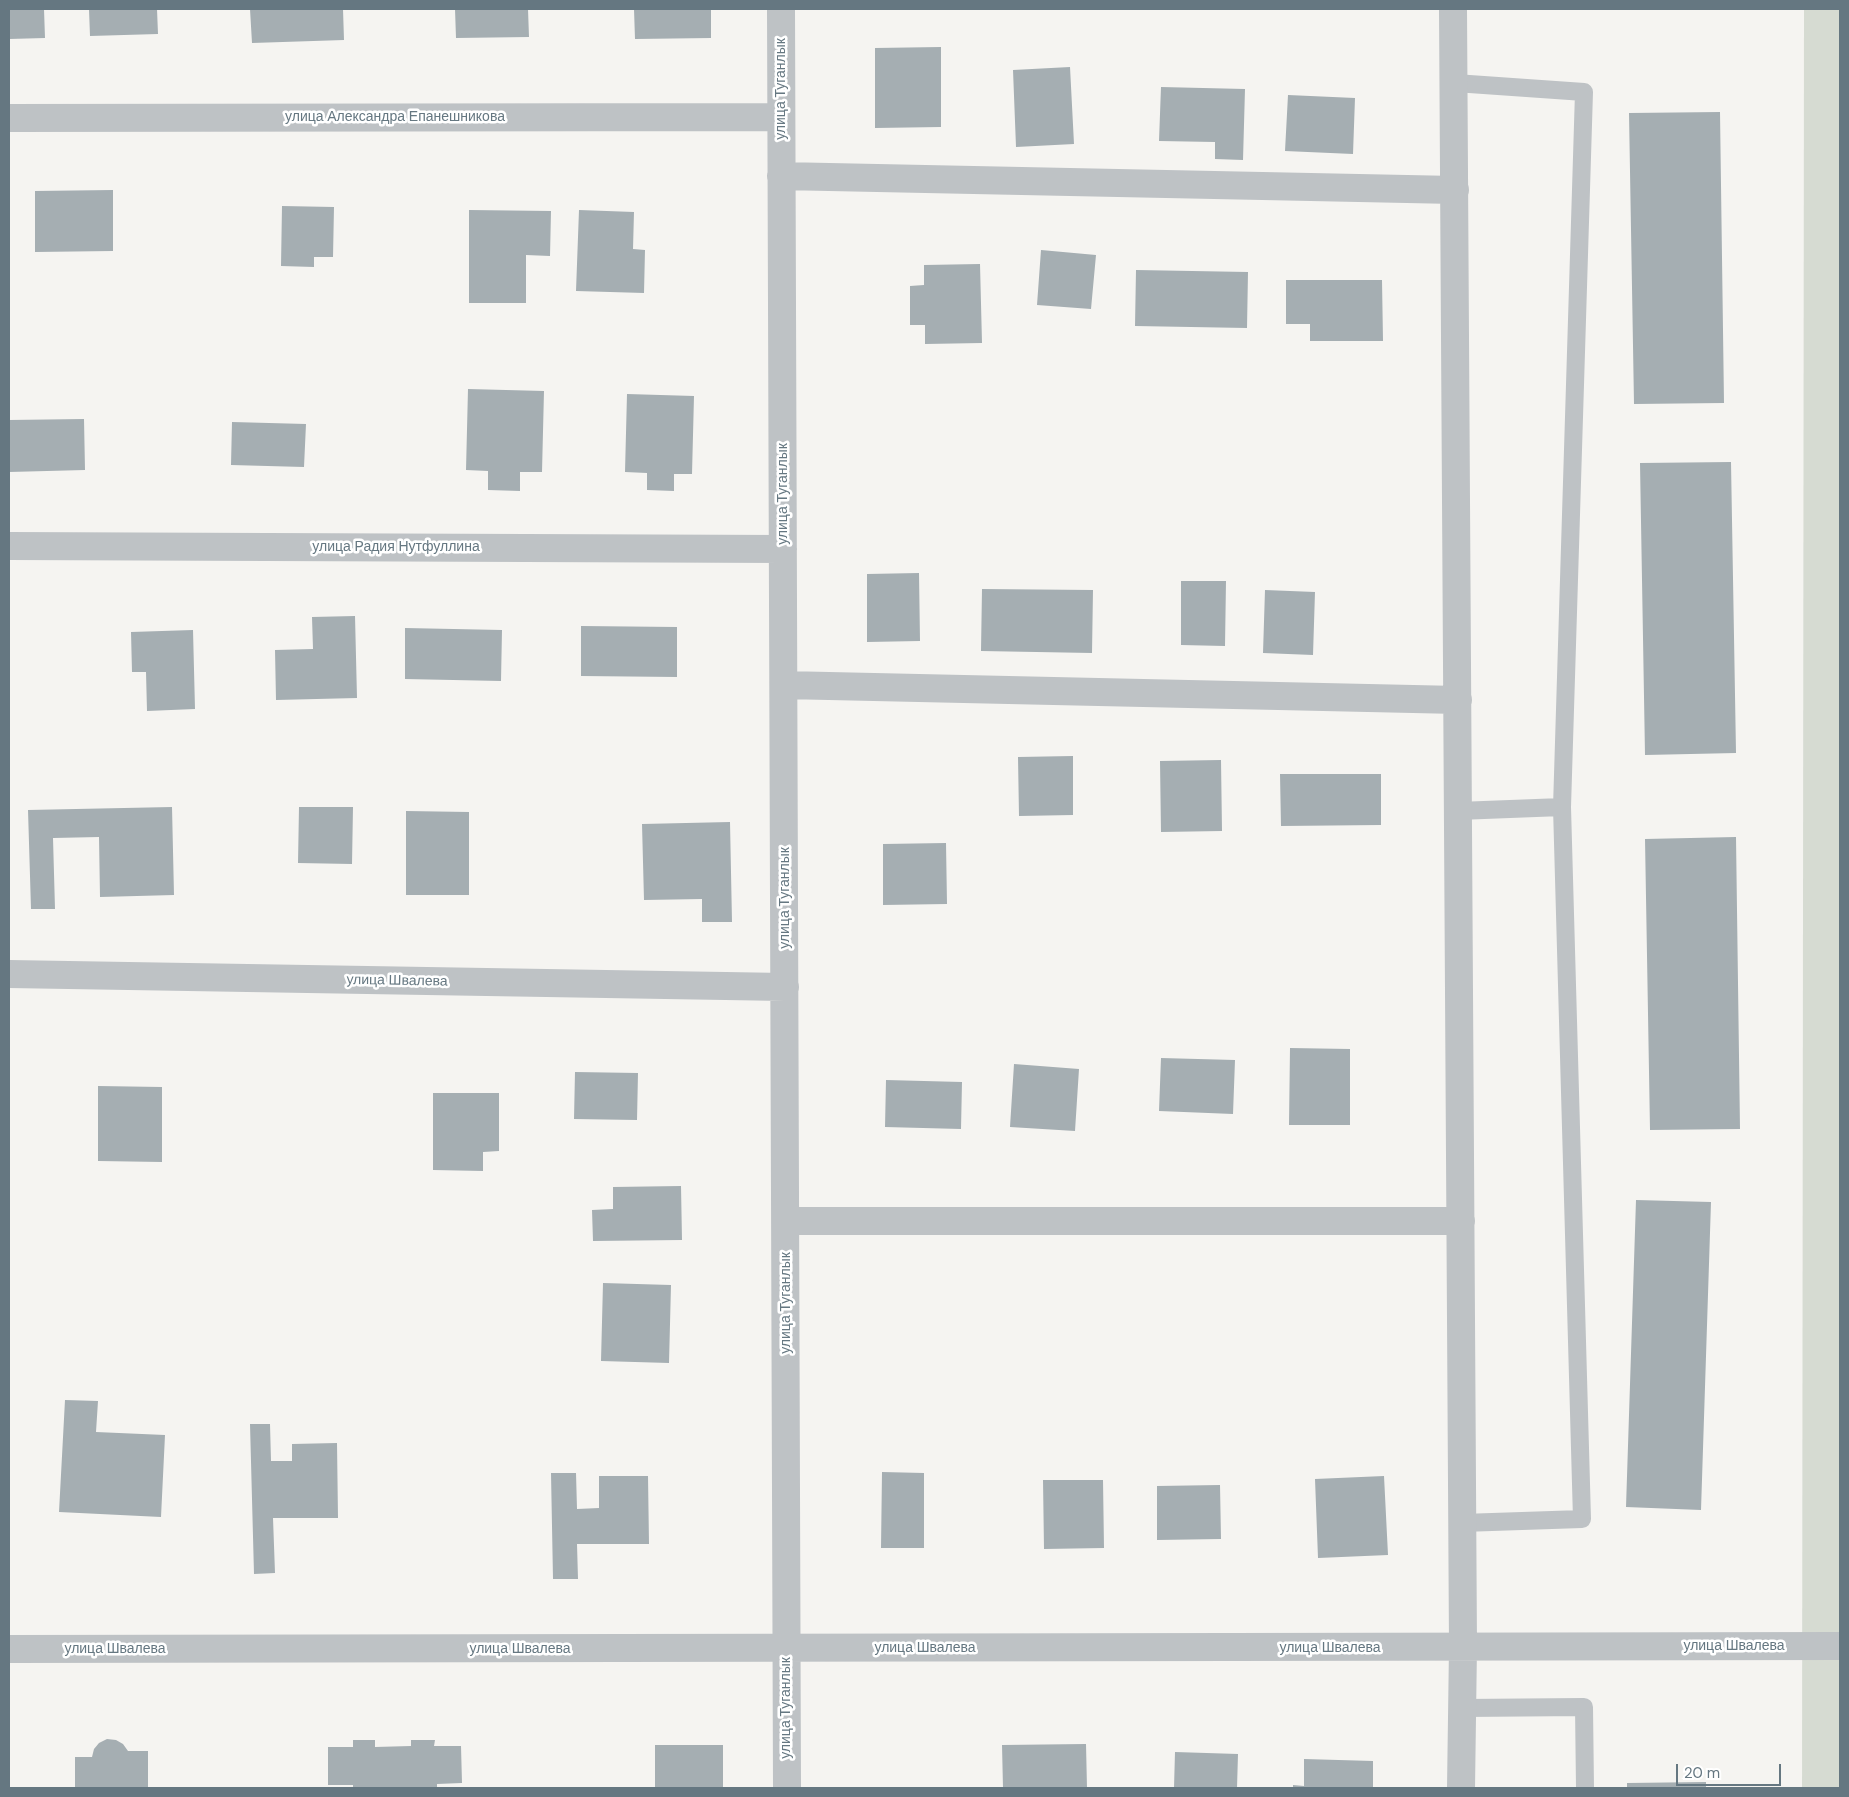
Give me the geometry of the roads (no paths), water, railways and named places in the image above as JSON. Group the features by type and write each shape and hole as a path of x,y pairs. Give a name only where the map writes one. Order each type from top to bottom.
{"street":[{"name":"улица Туганлык","path":"780,9 787,1788"},
{"path":"1453,9 1455,83 1463,1647 1461,1788"},
{"name":"улица Александра Епанешникова","path":"9,118 781,117"},
{"path":"781,176 1455,190"},
{"name":"улица Радия Нутфуллина","path":"9,546 783,549"},
{"path":"784,685 1458,700"},
{"name":"улица Швалева","path":"9,974 785,987"},
{"path":"786,1221 1461,1221"},
{"name":"улица Швалева","path":"9,1649 1840,1646"}],"lane":[{"path":"1455,83 1584,92 1562,807 1582,1519 1462,1523"},
{"path":"1458,811 1562,807"},
{"path":"1463,1708 1584,1707 1585,1788"}]}
